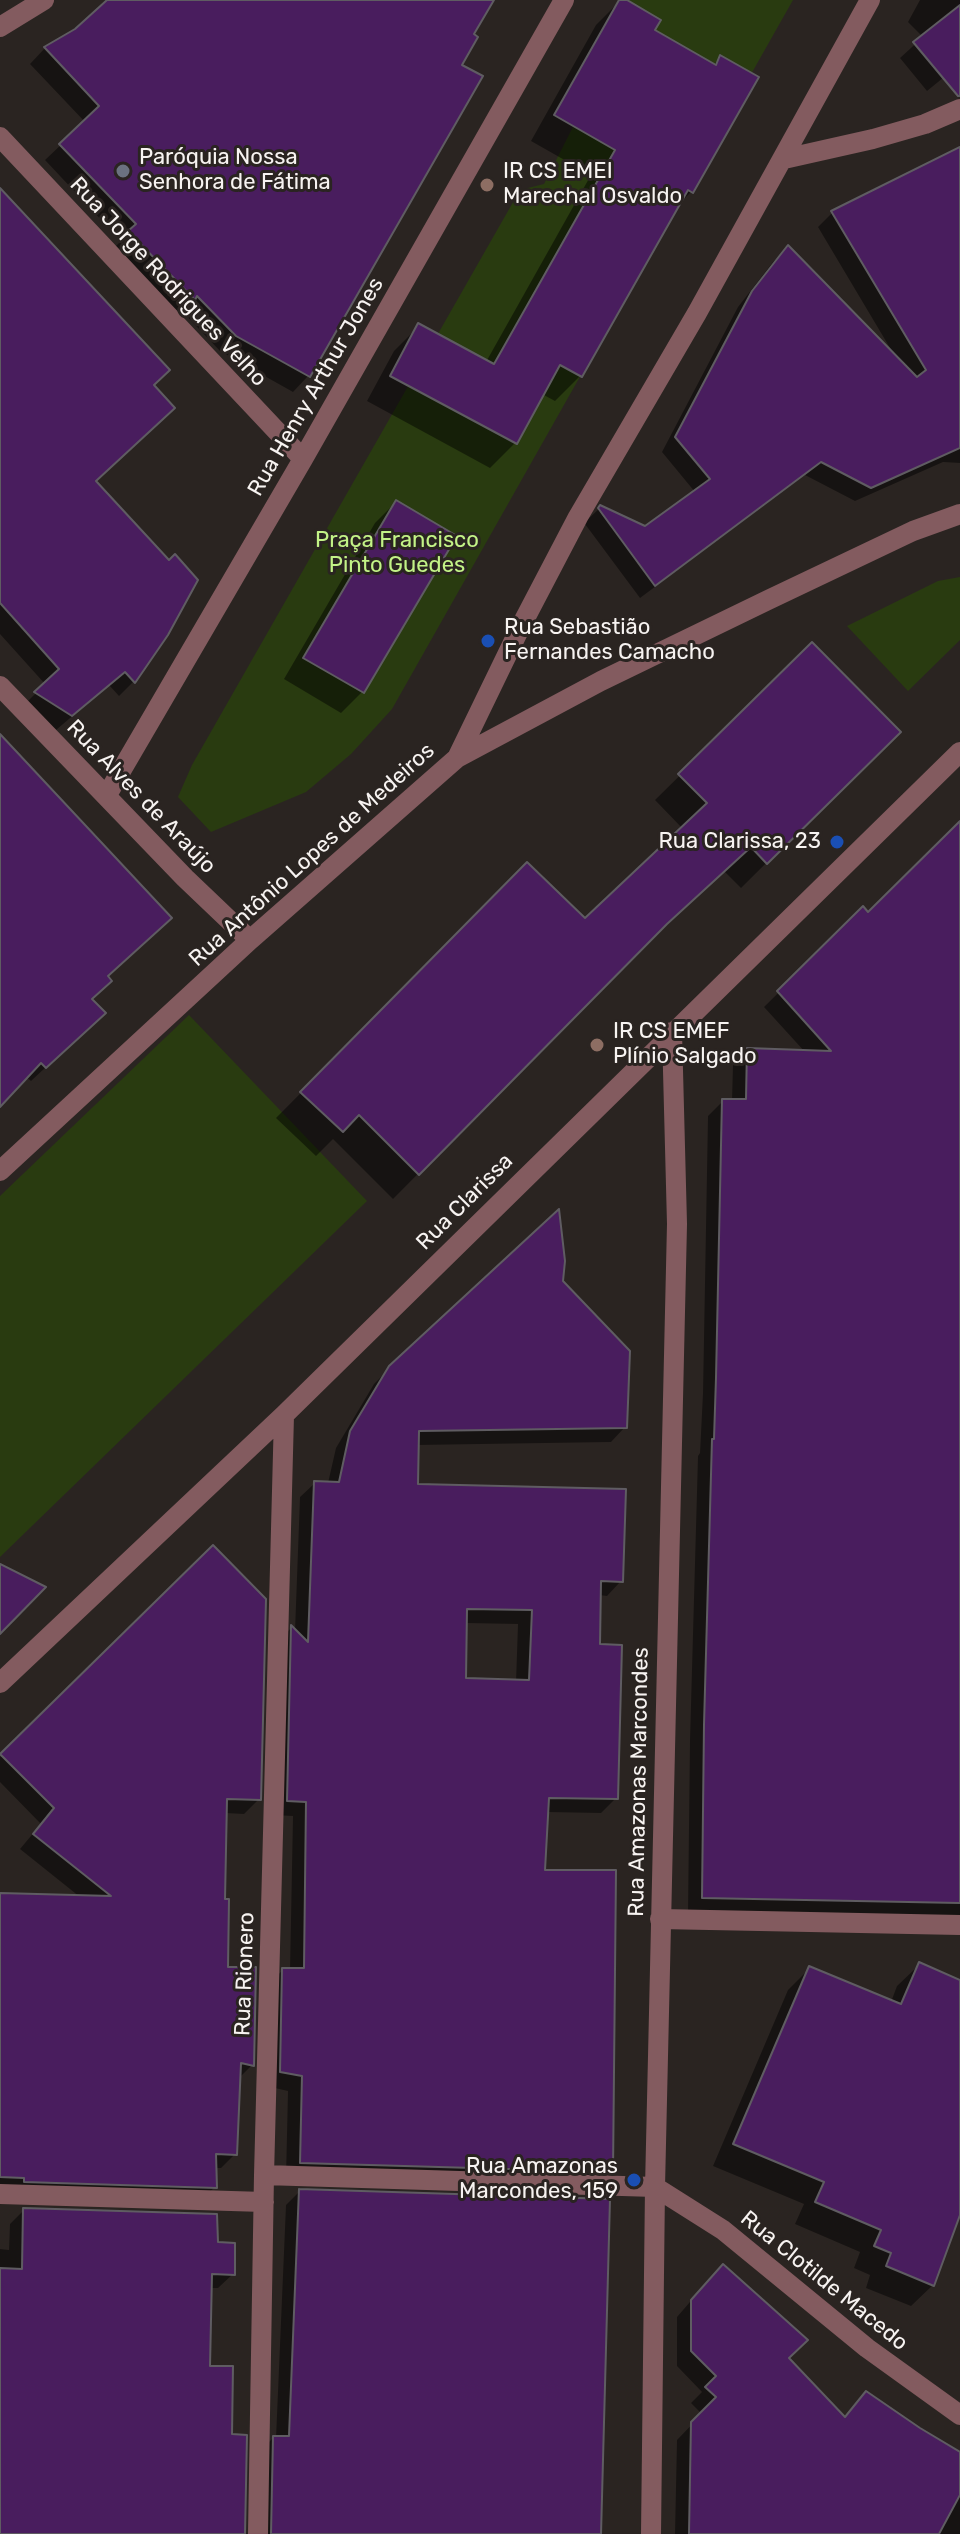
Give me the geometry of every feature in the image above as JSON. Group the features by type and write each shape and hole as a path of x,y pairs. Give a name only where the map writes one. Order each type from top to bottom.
{"street":[{"path":"0,27 44,0"},
{"name":"Rua Henry Arthur Jones","path":"107,795 303,459 564,0"},
{"path":"457,758 578,517 784,159 870,0"},
{"path":"784,159 873,139 925,124 960,109"},
{"name":"Rua Jorge Rodrigues Velho","path":"0,137 303,459"},
{"name":"Rua Antônio Lopes de Medeiros","path":"0,1171 250,940 457,758 601,681 913,531 960,514"},
{"name":"Rua Alves de Araújo","path":"0,686 185,878 250,940"},
{"name":"Rua Clarissa","path":"0,1683 284,1415 960,752"},
{"name":"Rua Amazonas Marcondes","path":"651,2534 660,1919 677,1224 672,1032"},
{"name":"Rua Rionero","path":"258,2534 284,1415"},
{"path":"660,1919 960,1925"},
{"path":"264,2175 655,2187"},
{"name":"Rua Clotilde Macedo","path":"655,2187 723,2230 867,2348 960,2415"},
{"path":"0,2194 264,2202"}],"green space":[{"name":"Praça Francisco Pinto Guedes","path":"629,0 793,0 392,709 351,754 306,792 211,832 178,797 192,765 520,190 544,184 576,121 609,35"},
{"path":"960,577 960,640 908,691 847,626 938,581"},
{"path":"189,1015 367,1201 0,1557 0,1196"}],"building":[{"path":"107,0 494,0 474,34 478,37 462,65 483,76 310,377 236,336 197,296 195,300 128,231 136,224 59,144 99,106 44,47 75,29"},
{"path":"619,0 627,0 661,20 655,30 716,65 720,55 759,77 693,193 688,190 582,377 560,365 517,444 390,376 418,323 494,364 615,150 554,115"},
{"path":"960,5 960,96 958,96 913,42"},
{"path":"960,147 960,448 871,488 821,462 655,586 598,508 600,505 645,526 710,479 675,437 752,291 788,245 917,377 926,370 831,211"},
{"path":"0,188 170,370 154,385 175,408 96,481 169,560 175,554 198,580 168,635 135,683 125,672 72,716 34,692 59,669 0,603"},
{"path":"396,500 457,536 364,693 303,658"},
{"path":"812,642 901,732 767,864 751,847 667,924 419,1175 359,1115 343,1132 300,1092 527,862 585,918 707,803 678,774"},
{"path":"0,734 172,918 108,976 112,981 92,999 106,1013 46,1068 41,1063 0,1107"},
{"path":"960,821 960,1903 702,1898 722,1099 746,1099 747,1048 831,1051 777,991 863,906 868,912"},
{"path":"559,1209 565,1261 563,1281 630,1351 627,1428 419,1431 418,1484 626,1489 623,1582 601,1581 600,1644 622,1645 618,1799 549,1798 545,1870 616,1870 613,2172 300,2163 302,2076 280,2072 282,1968 304,1968 306,1802 287,1801 291,1625 308,1642 314,1481 339,1482 350,1431 389,1366","holes":["467,1609 532,1610 529,1680 466,1678"]},
{"path":"213,1545 266,1599 261,1800 227,1799 225,1899 229,1899 228,1967 256,1967 254,2066 241,2063 237,2155 216,2154 217,2188 24,2182 24,2178 0,2177 0,1893 111,1896 33,1834 54,1808 0,1754"},
{"path":"0,1564 46,1587 0,1634"},
{"path":"919,1962 960,1980 960,2215 934,2286 886,2266 891,2253 874,2246 881,2230 815,2202 824,2182 733,2144 809,1966 901,2004"},
{"path":"299,2189 610,2199 601,2534 271,2534 273,2436 289,2436"},
{"path":"23,2208 217,2214 218,2242 235,2243 235,2275 212,2274 210,2366 233,2366 232,2434 247,2435 245,2534 0,2534 0,2268 22,2269"},
{"path":"723,2264 808,2340 789,2358 845,2417 866,2391 960,2452 960,2495 939,2534 689,2534 691,2422 716,2397 705,2387 716,2376 691,2351 691,2300"}],"place":[{"name":"Paróquia Nossa Senhora de Fátima","path":"123,171"},
{"name":"IR CS EMEI Marechal Osvaldo","path":"487,185"},
{"name":"Rua Sebastião Fernandes Camacho","path":"488,641"},
{"name":"Rua Clarissa, 23","path":"837,842"},
{"name":"IR CS EMEF Plínio Salgado","path":"597,1045"},
{"name":"Rua Amazonas Marcondes, 159","path":"634,2180"}]}
